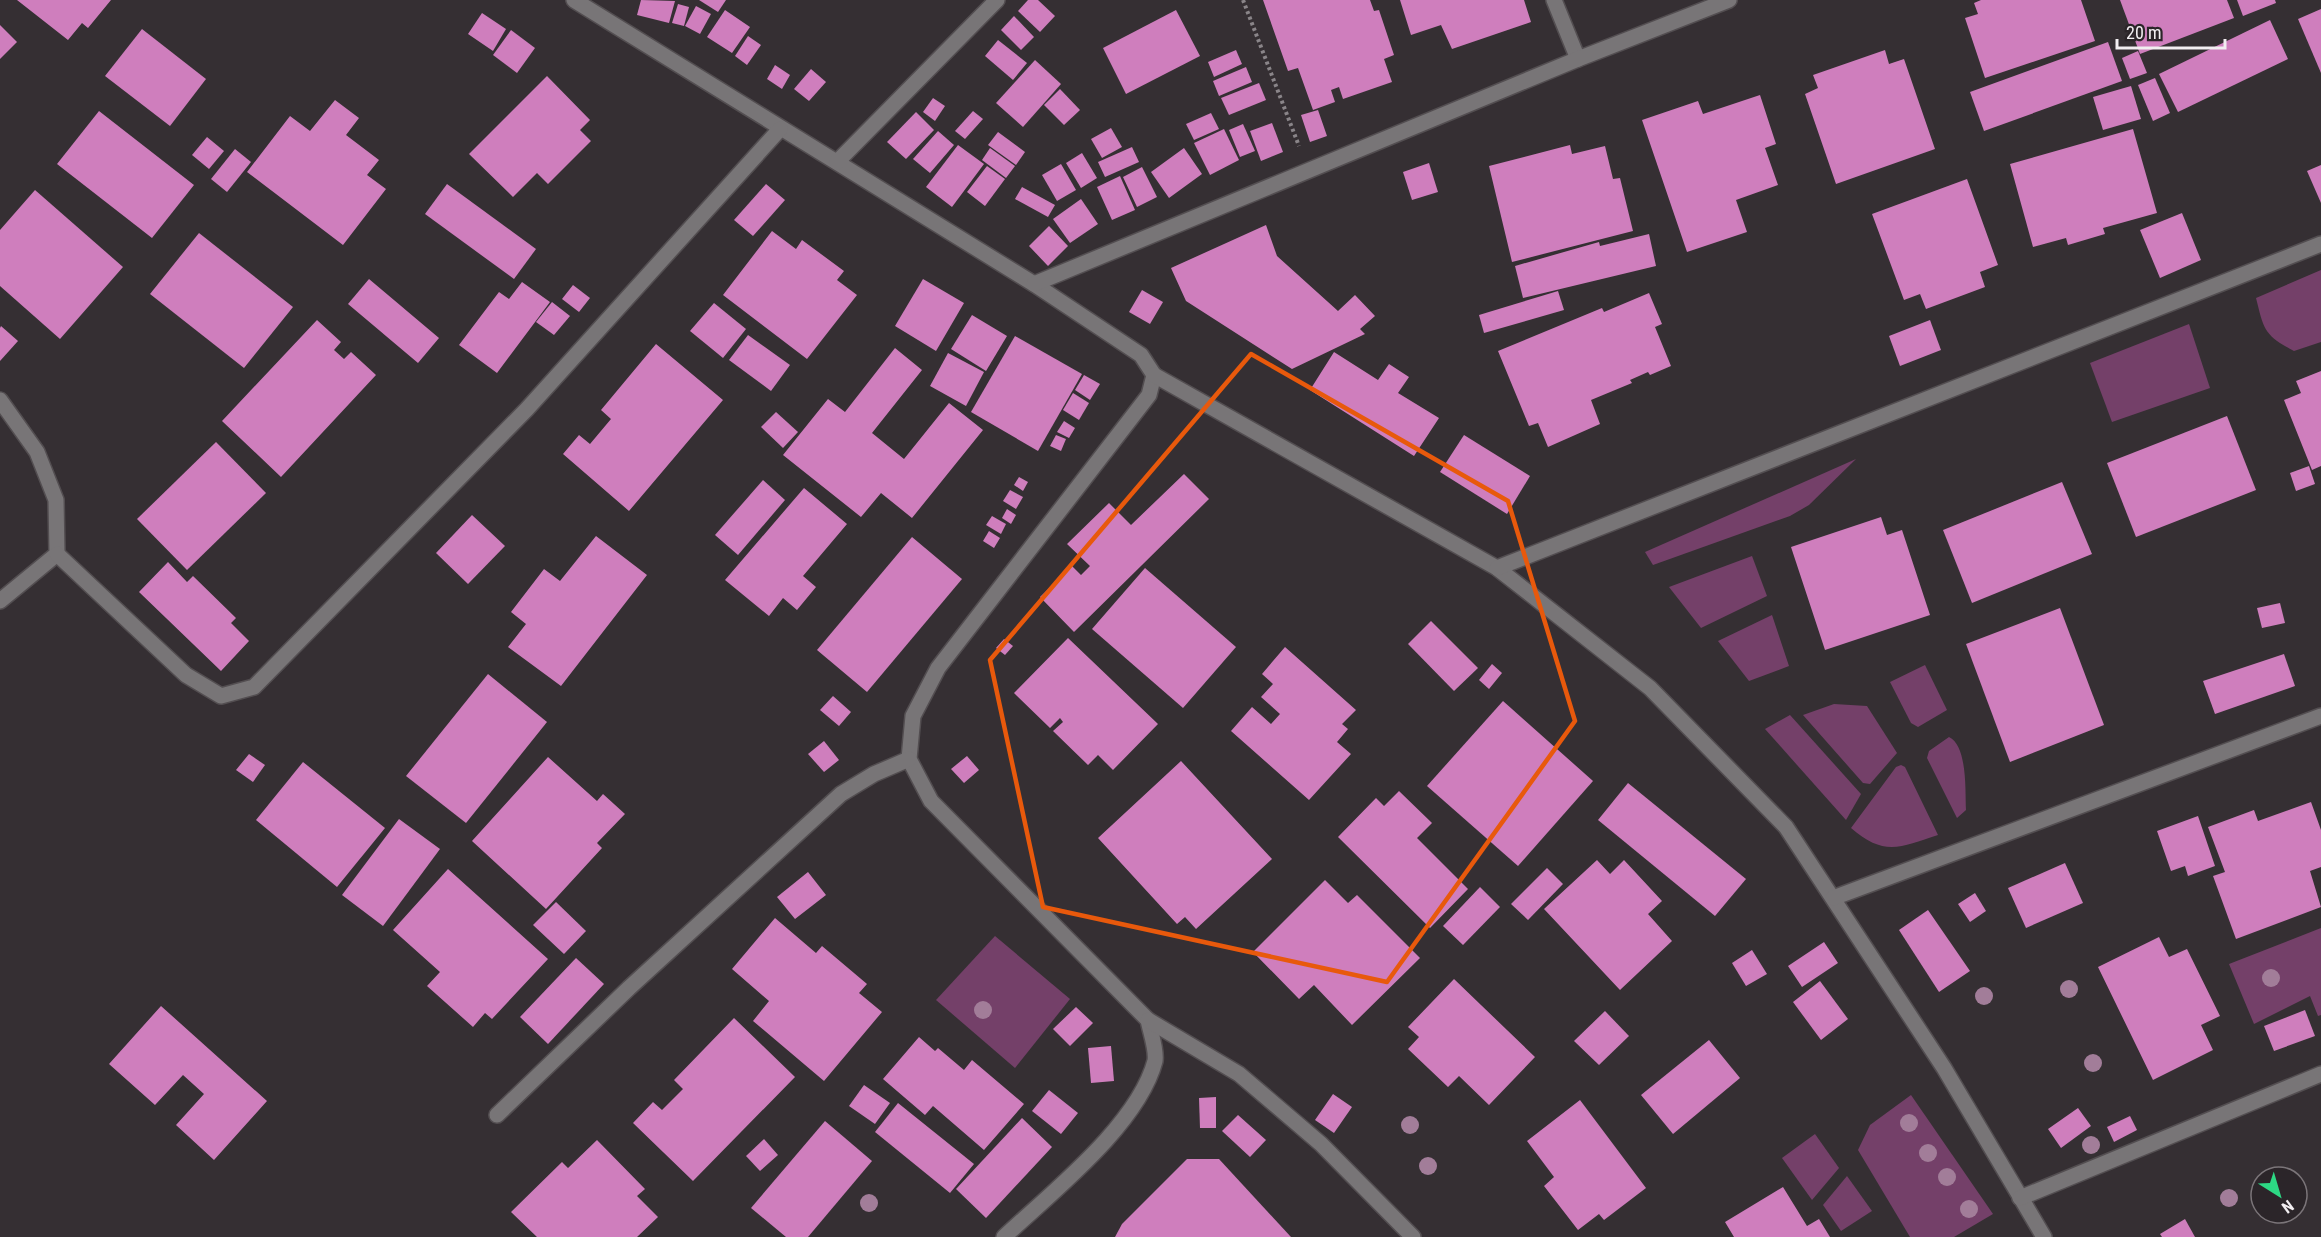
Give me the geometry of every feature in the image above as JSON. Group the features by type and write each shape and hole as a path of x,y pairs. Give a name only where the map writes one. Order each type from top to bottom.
{"street":[{"path":"573,0 1034,284 1142,355 1154,375 1497,568 1650,688 1786,827 1944,1068 2044,1237"},
{"path":"837,162 997,0"},
{"path":"1554,0 1578,59"},
{"path":"1034,284 1578,59 1729,0"},
{"path":"0,400 37,452 56,500 57,554 186,675 221,696 254,687 527,409 780,129"},
{"path":"1497,568 2321,244"},
{"path":"1154,375 1149,395 938,668 913,716 909,759 931,801 1148,1020 1239,1074 1322,1144 1413,1237"},
{"path":"0,601 57,554"},
{"path":"1833,898 2321,716"},
{"path":"496,1115 629,988 841,794 874,774 909,759"},
{"path":"1004,1237 1108,1137 1140,1096 1155,1058 1148,1020"},
{"path":"2020,1198 2321,1074"}],"path":[{"path":"1243,0 1309,172"}],"highlighted area":[{"path":"1251,354 1508,501 1575,721 1387,982 1043,907 990,660"}],"shaded area":[{"path":"2321,270 2321,342 2294,351 2271,336 2261,318 2256,298"},
{"path":"2189,324 2210,388 2112,422 2090,363"},
{"path":"1856,459 1809,505 1790,516 1653,565 1645,552"},
{"path":"1752,556 1767,596 1701,628 1669,587"},
{"path":"1772,615 1789,666 1749,681 1718,641"},
{"path":"1925,665 1947,710 1918,727 1911,723 1890,682"},
{"path":"1834,704 1867,706 1897,753 1870,784 1863,783 1803,715"},
{"path":"1790,715 1861,794 1846,820 1765,729"},
{"path":"1949,737 1960,750 1964,770 1966,810 1957,818 1927,758 1929,751"},
{"path":"1901,765 1905,767 1938,835 1903,846 1883,846 1873,843 1851,828 1896,767"},
{"path":"2321,928 2321,1015 2318,1016 2310,996 2254,1024 2229,964"},
{"path":"995,936 1070,999 1015,1068 936,1000"},
{"path":"1911,1095 1993,1214 1954,1237 1910,1237 1858,1150 1870,1125"},
{"path":"1815,1134 1839,1168 1812,1200 1782,1158"},
{"path":"1847,1176 1872,1211 1841,1231 1823,1205"}],"building":[{"path":"17,0 111,0 88,28 82,23 68,40"},
{"path":"641,0 675,1 669,23 637,15"},
{"path":"699,0 726,0 718,12"},
{"path":"1028,0 1038,0 1055,16 1040,32 1018,11"},
{"path":"1263,0 1370,0 1374,11 1379,10 1394,55 1384,59 1392,82 1343,99 1339,87 1331,90 1335,102 1313,110 1298,68 1288,71"},
{"path":"1400,0 1524,0 1531,22 1452,49 1441,25 1411,35"},
{"path":"1981,0 2081,0 2095,41 1985,78 1965,18 1978,14 1974,3"},
{"path":"2120,0 2227,0 2234,18 2140,54"},
{"path":"2237,0 2275,0 2276,3 2243,16"},
{"path":"678,4 689,7 684,26 672,23"},
{"path":"696,6 711,14 700,34 685,26"},
{"path":"2321,9 2321,73 2298,19"},
{"path":"725,10 750,27 732,53 707,37"},
{"path":"1176,10 1200,56 1126,94 1103,48"},
{"path":"482,13 506,29 493,51 468,34"},
{"path":"1014,16 1034,37 1021,50 1001,30"},
{"path":"2270,20 2288,59 2178,112 2159,74"},
{"path":"0,25 17,42 0,59"},
{"path":"142,29 206,79 170,126 105,76"},
{"path":"511,30 535,48 517,73 493,55"},
{"path":"748,36 761,45 747,65 735,56"},
{"path":"998,40 1027,63 1013,80 985,56"},
{"path":"2108,42 2122,81 1984,131 1970,92"},
{"path":"1236,50 1242,64 1214,77 1208,62"},
{"path":"1885,50 1889,64 1904,59 1935,149 1836,184 1805,94 1818,88 1813,75"},
{"path":"2138,51 2147,73 2130,79 2122,58"},
{"path":"1035,60 1061,84 1023,127 996,103"},
{"path":"775,65 790,75 782,89 767,79"},
{"path":"1246,67 1252,82 1219,96 1213,81"},
{"path":"811,69 826,82 809,101 794,89"},
{"path":"547,76 590,120 580,130 591,141 548,184 537,173 513,197 469,154"},
{"path":"2155,78 2170,113 2153,121 2138,85"},
{"path":"1259,83 1266,100 1229,115 1221,98"},
{"path":"2131,86 2141,119 2103,130 2093,97"},
{"path":"1060,89 1080,110 1064,125 1044,105"},
{"path":"1760,95 1776,144 1765,148 1778,185 1736,200 1747,232 1687,252 1642,120 1698,101 1703,114"},
{"path":"933,98 945,106 935,121 923,112"},
{"path":"335,100 359,118 346,135 379,160 367,175 386,189 343,245 247,172 290,116 310,131"},
{"path":"1318,110 1327,136 1310,142 1301,115"},
{"path":"99,111 194,185 152,238 57,164"},
{"path":"973,111 983,119 965,139 955,131"},
{"path":"916,112 934,130 906,159 887,142"},
{"path":"1211,113 1219,129 1194,140 1186,124"},
{"path":"1272,123 1283,152 1261,161 1250,131"},
{"path":"1243,124 1255,151 1240,157 1229,130"},
{"path":"1111,128 1122,147 1102,158 1091,139"},
{"path":"1224,129 1239,160 1210,175 1194,143"},
{"path":"2133,129 2157,213 2103,228 2105,234 2068,245 2066,238 2033,247 2010,164"},
{"path":"938,131 954,145 930,173 913,159"},
{"path":"998,132 1025,152 1016,165 988,145"},
{"path":"207,137 224,151 209,169 192,155"},
{"path":"958,145 984,164 952,207 926,187"},
{"path":"1570,145 1572,154 1605,146 1613,179 1620,178 1633,231 1512,262 1489,166"},
{"path":"1132,147 1139,162 1105,177 1098,162"},
{"path":"990,148 1015,166 1006,178 982,160"},
{"path":"1184,148 1202,174 1169,198 1151,172"},
{"path":"235,149 251,162 227,192 211,179"},
{"path":"1082,153 1097,178 1081,188 1066,163"},
{"path":"1429,163 1438,192 1412,200 1403,172"},
{"path":"1061,164 1076,190 1057,201 1042,175"},
{"path":"2321,165 2321,203 2307,171"},
{"path":"987,166 1005,179 985,206 967,192"},
{"path":"1142,167 1157,197 1137,207 1123,177"},
{"path":"1120,176 1135,210 1112,220 1097,187"},
{"path":"1967,179 1998,265 1980,272 1985,287 1926,309 1920,294 1904,300 1872,214"},
{"path":"447,184 536,249 514,279 425,214"},
{"path":"766,184 785,200 753,236 734,220"},
{"path":"1022,187 1055,205 1048,217 1015,199"},
{"path":"35,190 123,267 60,339 0,286 0,230"},
{"path":"1081,199 1098,224 1070,243 1053,219"},
{"path":"2182,213 2201,260 2160,278 2140,230"},
{"path":"1266,225 1277,256 1338,311 1355,295 1375,316 1360,329 1365,334 1292,369 1186,301 1171,268"},
{"path":"1049,226 1068,246 1048,266 1029,246"},
{"path":"772,231 796,249 802,240 844,271 837,280 857,295 807,359 723,295"},
{"path":"199,233 293,307 244,368 150,294"},
{"path":"1649,234 1656,266 1523,298 1515,266 1599,242 1600,246"},
{"path":"369,279 439,338 418,363 348,304"},
{"path":"923,279 964,303 936,351 895,326"},
{"path":"522,282 550,302 497,373 459,345 499,292 509,299"},
{"path":"573,285 590,298 579,312 562,299"},
{"path":"1142,290 1163,302 1150,324 1129,312"},
{"path":"1558,291 1564,310 1484,333 1479,315"},
{"path":"1649,293 1662,324 1655,327 1671,366 1650,375 1648,372 1630,380 1632,383 1591,400 1600,424 1548,447 1538,423 1529,426 1498,351 1602,308 1604,312"},
{"path":"552,302 570,316 554,335 536,322"},
{"path":"714,303 746,329 723,358 690,331"},
{"path":"972,315 1007,336 986,371 951,349"},
{"path":"317,320 341,342 334,350 344,359 351,352 376,375 281,477 222,421"},
{"path":"1930,320 1941,350 1900,366 1889,336"},
{"path":"1,326 18,341 0,361 0,328"},
{"path":"748,335 790,365 771,391 729,360"},
{"path":"1015,336 1082,374 1038,451 971,412"},
{"path":"656,344 723,400 629,511 563,454 579,435 590,444 611,419 601,410"},
{"path":"895,348 922,370 872,433 904,459 949,403 983,430 912,518 881,493 861,517 783,455 828,399 845,412"},
{"path":"1334,352 1378,380 1389,364 1409,377 1398,393 1439,418 1414,456 1310,390"},
{"path":"948,353 984,372 966,406 930,386"},
{"path":"2321,371 2321,466 2312,470 2284,400 2301,393 2296,381"},
{"path":"1084,375 1100,384 1090,400 1075,390"},
{"path":"1073,393 1089,403 1079,420 1063,410"},
{"path":"776,412 798,432 783,448 761,427"},
{"path":"2227,416 2256,490 2136,537 2107,463"},
{"path":"1064,421 1075,428 1069,438 1057,432"},
{"path":"1056,435 1066,439 1061,451 1050,446"},
{"path":"1464,435 1530,476 1507,514 1440,472"},
{"path":"216,442 266,493 187,570 137,519"},
{"path":"2309,466 2315,484 2296,491 2290,473"},
{"path":"1184,474 1209,499 1074,632 1040,597 1072,566 1081,575 1090,566 1067,544 1109,503 1131,525"},
{"path":"1019,477 1028,482 1023,491 1014,485"},
{"path":"763,480 785,500 738,555 715,535"},
{"path":"2062,482 2092,554 1972,603 1943,530"},
{"path":"804,488 847,524 803,576 816,587 797,610 783,598 769,616 725,580"},
{"path":"1010,490 1023,497 1016,509 1003,501"},
{"path":"1007,509 1016,515 1011,524 1002,518"},
{"path":"472,515 505,546 468,584 436,553"},
{"path":"992,516 1006,524 1001,534 986,525"},
{"path":"1881,517 1887,535 1902,530 1930,615 1825,650 1791,547"},
{"path":"989,531 1000,538 994,548 983,541"},
{"path":"596,536 647,575 561,686 508,647 526,624 511,612 544,569 560,581"},
{"path":"912,537 962,579 867,692 817,650"},
{"path":"168,562 187,582 193,576 236,618 231,623 249,641 221,671 139,592"},
{"path":"1145,568 1236,647 1183,708 1092,629"},
{"path":"2280,603 2285,623 2262,628 2257,608"},
{"path":"2060,608 2104,725 2010,762 1966,644"},
{"path":"1431,621 1478,668 1454,691 1408,644"},
{"path":"1068,638 1158,724 1113,770 1098,755 1088,765 1053,731 1063,722 1060,718 1050,728 1014,693"},
{"path":"1004,639 1013,646 1005,655 996,648"},
{"path":"1285,647 1356,710 1342,724 1348,729 1337,742 1351,754 1309,800 1231,731 1252,707 1271,724 1280,714 1261,697 1273,684 1262,674"},
{"path":"2284,654 2295,686 2215,714 2203,681"},
{"path":"1492,664 1502,673 1489,689 1479,680"},
{"path":"488,674 547,722 466,823 406,776"},
{"path":"833,696 851,712 839,726 820,710"},
{"path":"1503,701 1593,781 1518,866 1427,786"},
{"path":"824,741 839,760 824,772 808,754"},
{"path":"249,754 265,765 253,782 236,770"},
{"path":"967,756 979,770 964,783 951,769"},
{"path":"548,757 597,801 603,794 625,814 597,843 602,848 546,909 472,841"},
{"path":"1181,761 1272,859 1196,929 1185,917 1177,924 1098,838"},
{"path":"303,762 385,828 337,887 256,820"},
{"path":"1628,783 1746,879 1715,916 1598,820"},
{"path":"1399,791 1432,823 1417,838 1468,889 1430,928 1338,837 1376,798 1384,806"},
{"path":"2311,802 2321,830 2321,867 2310,871 2321,907 2236,939 2213,876 2225,872 2208,827 2254,810 2258,821"},
{"path":"2198,816 2215,866 2188,876 2185,866 2171,871 2157,831"},
{"path":"399,819 440,849 383,926 342,895"},
{"path":"1597,860 1610,874 1624,860 1662,901 1648,914 1672,941 1620,990 1544,909"},
{"path":"2065,863 2083,903 2026,928 2008,888"},
{"path":"1547,868 1563,884 1528,920 1511,904"},
{"path":"448,869 548,959 492,1019 485,1013 473,1027 427,986 440,972 393,930"},
{"path":"808,872 826,895 795,919 777,897"},
{"path":"1325,880 1348,903 1357,895 1420,958 1352,1025 1314,985 1299,999 1253,952"},
{"path":"1480,887 1500,907 1463,945 1443,926"},
{"path":"1975,893 1986,911 1970,922 1958,904"},
{"path":"556,902 586,931 564,954 533,925"},
{"path":"1928,910 1970,971 1939,992 1899,930"},
{"path":"775,918 816,953 822,946 867,984 859,993 882,1012 824,1081 753,1021 769,1001 732,969"},
{"path":"2159,937 2169,957 2187,949 2220,1016 2201,1025 2213,1050 2153,1080 2098,967"},
{"path":"1824,942 1838,963 1802,987 1788,966"},
{"path":"1752,950 1767,974 1746,986 1732,963"},
{"path":"576,958 604,984 548,1044 520,1017"},
{"path":"1454,979 1535,1057 1489,1105 1459,1076 1448,1087 1408,1049 1419,1037 1408,1027"},
{"path":"1820,981 1848,1019 1821,1040 1793,1002"},
{"path":"161,1006 267,1101 214,1160 176,1125 204,1094 183,1075 155,1105 109,1064"},
{"path":"1076,1007 1093,1023 1070,1046 1053,1029"},
{"path":"2305,1010 2315,1036 2274,1051 2264,1026"},
{"path":"1605,1011 1629,1036 1599,1065 1574,1041"},
{"path":"734,1018 795,1077 693,1181 633,1123 653,1102 662,1110 683,1089 674,1080"},
{"path":"919,1037 935,1051 938,1048 964,1070 972,1060 1024,1104 984,1150 933,1106 925,1115 883,1079"},
{"path":"1709,1040 1740,1078 1673,1134 1641,1095"},
{"path":"1111,1046 1114,1081 1091,1083 1088,1048"},
{"path":"864,1085 890,1103 875,1124 849,1106"},
{"path":"1049,1090 1078,1113 1061,1134 1032,1111"},
{"path":"1333,1094 1352,1107 1334,1133 1315,1120"},
{"path":"1216,1097 1216,1128 1200,1128 1199,1098"},
{"path":"1580,1100 1646,1188 1604,1220 1599,1214 1578,1230 1544,1186 1554,1177 1527,1141"},
{"path":"898,1103 974,1164 950,1193 875,1132"},
{"path":"2078,1108 2091,1126 2061,1148 2048,1129"},
{"path":"1238,1115 1266,1140 1250,1157 1222,1131"},
{"path":"2130,1116 2137,1130 2114,1142 2107,1127"},
{"path":"1022,1118 1052,1147 986,1218 956,1189"},
{"path":"825,1121 872,1161 808,1237 786,1237 751,1208"},
{"path":"764,1139 778,1155 760,1171 746,1156"},
{"path":"597,1140 645,1189 637,1196 658,1217 637,1237 537,1237 511,1212 562,1162 568,1168"},
{"path":"1187,1159 1219,1159 1291,1237 1115,1237 1122,1224"},
{"path":"1783,1187 1807,1226 1819,1219 1830,1237 1734,1237 1725,1222"},
{"path":"2185,1219 2195,1237 2162,1237 2160,1234"}]}
